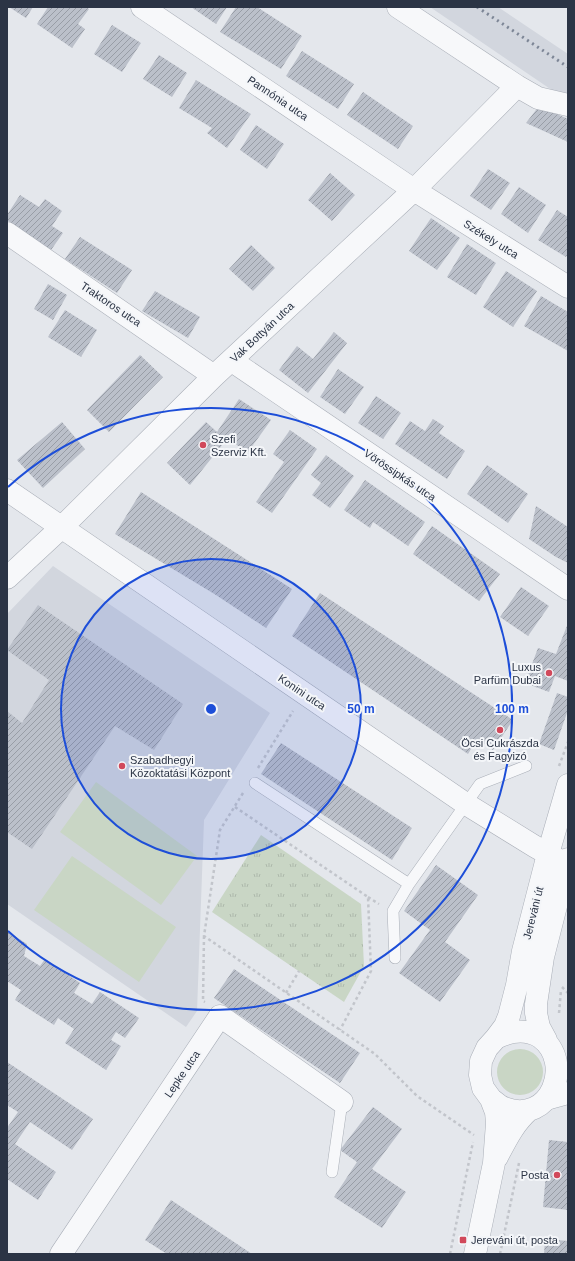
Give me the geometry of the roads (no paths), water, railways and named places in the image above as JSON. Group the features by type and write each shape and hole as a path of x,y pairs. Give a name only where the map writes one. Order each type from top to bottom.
{"street":[{"name":"Pannónia utca","path":"142,7 414,190"},
{"path":"398,7 517,86 538,98 568,105"},
{"name":"Vak Bottyán utca","path":"7,578 62,527 214,376 232,361 414,190 517,86"},
{"name":"Székely utca","path":"414,190 568,287"},
{"name":"Traktoros utca","path":"7,233 214,376"},
{"name":"Vörössipkás utca","path":"232,361 568,589"},
{"name":"Konini utca","path":"7,490 466,804 561,859"},
{"name":"Jereváni út","path":"491,1099 502,1107 516,1111 529,1110 541,1106 559,1095 556,1089 560,1079 560,1068 557,1056 539,1027 536,1004 561,859 568,785"},
{"name":"Jereváni út","path":"474,1254 494,1164 497,1123 496,1112 491,1099 483,1088 480,1074 481,1061 487,1048 505,1026 513,1002 523,951 561,859"},
{"name":"Lepke utca","path":"61,1254 220,1016 342,1102"},
{"path":"496,1038 508,1032 521,1031 534,1033 557,1056"},
{"name":"Jereváni út","path":"494,1164 514,1127 529,1110"}],"lane":[{"path":"395,958 393,911 409,884 480,784 526,766"},
{"path":"252,781 409,884"},
{"path":"332,1172 342,1102"}],"railway":[{"path":"477,7 568,67"}],"place":[{"name":"Szefi Szerviz Kft.","path":"203,445"},
{"name":"Luxus Parfüm Dubai","path":"549,673"},
{"name":"Öcsi Cukrászda és Fagyizó","path":"500,730"},
{"name":"Szabadhegyi Közoktatási Központ","path":"122,766"},
{"name":"Posta","path":"557,1175"},
{"name":"Jereváni út, posta","path":"463,1240"}]}
